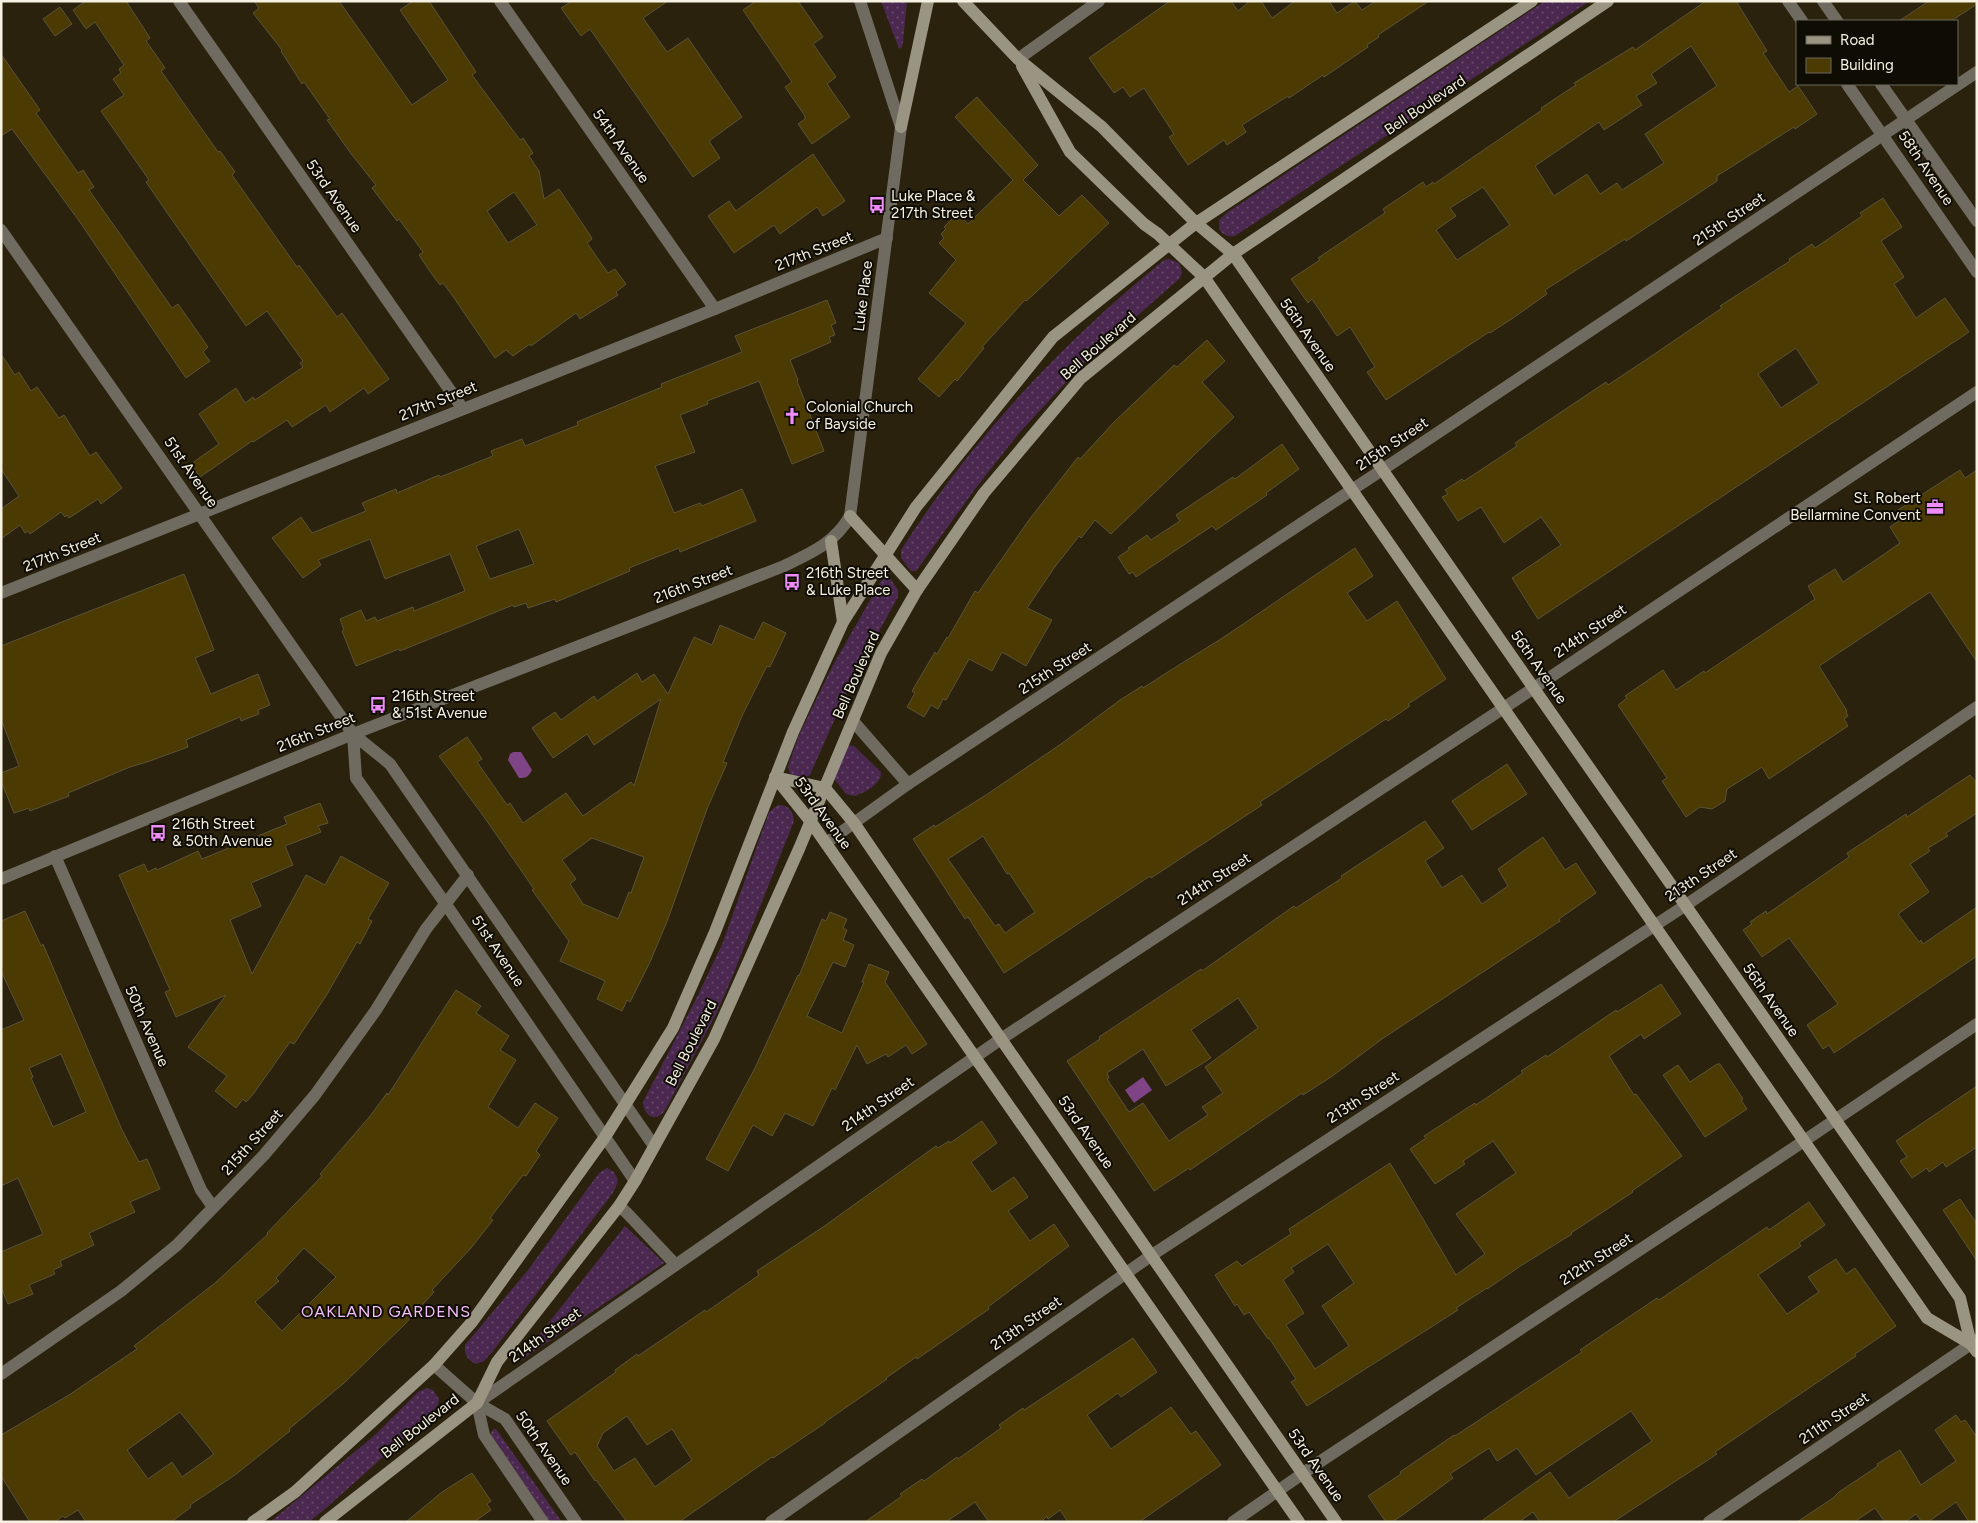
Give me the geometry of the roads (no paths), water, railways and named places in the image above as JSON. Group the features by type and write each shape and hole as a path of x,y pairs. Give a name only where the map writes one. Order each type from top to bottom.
{"street":[{"name":"53rd Avenue","path":"179,1 463,409"},
{"name":"54th Avenue","path":"500,1 715,309"},
{"name":"Luke Place","path":"784,566 831,541 850,516 901,127 860,1"},
{"path":"901,127 928,1"},
{"name":"56th Avenue","path":"962,1 1018,59 1102,127 1196,223 1233,254 1960,1298 1975,1346"},
{"path":"1018,59 1100,1"},
{"name":"Bell Boulevard","path":"253,1522 295,1492 434,1365 472,1322 605,1137 673,1028 714,932 793,732 843,622 916,507 1053,337 1196,223 1532,1"},
{"name":"Bell Boulevard","path":"325,1522 477,1403 496,1362 618,1206 635,1181 714,1039 811,822 882,653 917,590 984,493 1082,378 1233,254 1608,1"},
{"path":"1788,1 1801,20"},
{"path":"1823,1 1836,20"},
{"name":"56th Avenue","path":"1018,59 1070,152 1144,224 1170,244 1204,277 1927,1318 1975,1346"},
{"name":"215th Street","path":"1958,85 1977,72"},
{"name":"58th Avenue","path":"1848,85 1977,272"},
{"name":"58th Avenue","path":"1882,85 1977,221"},
{"name":"215th Street","path":"826,843 908,784 1957,85"},
{"name":"51st Avenue","path":"1,230 353,734 390,764 654,1146"},
{"name":"217th Street","path":"1,593 715,309 886,238"},
{"name":"214th Street","path":"477,1403 974,1057 1534,688 1977,392"},
{"path":"850,516 917,590"},
{"path":"831,541 843,622"},
{"name":"216th Street","path":"1,879 353,734 784,566"},
{"name":"213th Street","path":"772,1522 1125,1273 1686,905 1977,707"},
{"path":"853,720 908,784"},
{"name":"51st Avenue","path":"353,734 356,778 445,902 635,1181"},
{"name":"53rd Avenue","path":"775,777 825,788 854,823 1001,1039 1336,1522"},
{"name":"53rd Avenue","path":"775,777 826,843 1299,1522"},
{"name":"50th Avenue","path":"55,856 197,1182 213,1207"},
{"name":"215th Street","path":"1,1374 121,1291 177,1245 264,1155 315,1095 376,1010 426,929 445,902 468,875"},
{"name":"212th Street","path":"1233,1522 1302,1474 1835,1121 1977,1024"},
{"path":"618,1206 627,1212 675,1264"},
{"name":"211th Street","path":"1709,1522 1975,1346"},
{"name":"50th Avenue","path":"434,1365 477,1403 505,1419 576,1522"},
{"path":"477,1403 484,1436 543,1522"}],"place":[{"name":"Luke Place & 217th Street","path":"877,205"},
{"name":"Colonial Church of Bayside","path":"792,416"},
{"name":"St. Robert Bellarmine Convent","path":"1935,507"},
{"name":"216th Street & Luke Place","path":"792,582"},
{"name":"216th Street & 51st Avenue","path":"378,705"},
{"name":"216th Street & 50th Avenue","path":"158,833"}],"district":[{"name":"OAKLAND GARDENS","path":"386,1311"}]}
